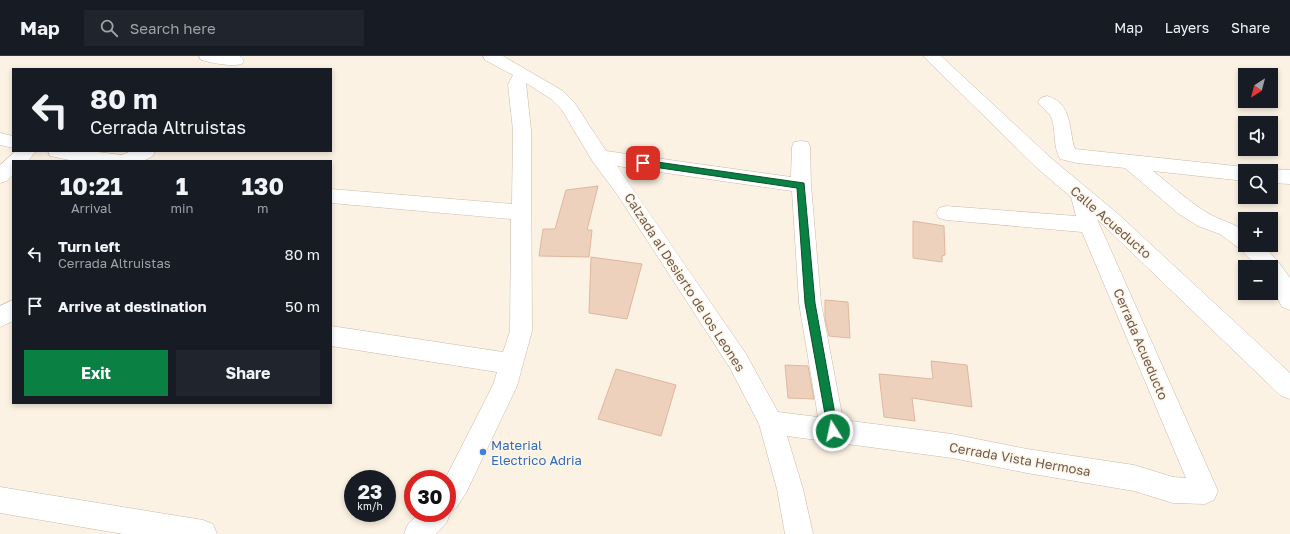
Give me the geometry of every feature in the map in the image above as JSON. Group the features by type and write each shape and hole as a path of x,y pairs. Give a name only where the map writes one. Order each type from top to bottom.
{"street":[{"path":"207,56 235,62"},
{"name":"Calzada al Desierto de los Leones","path":"491,56 522,72 557,95 568,106 600,157 624,189 738,361 771,422 790,489 799,534"},
{"name":"Calle Acueducto","path":"931,56 999,122 1059,177 1115,223 1290,388"},
{"path":"456,486 505,386 521,331 522,130 517,85 522,72"},
{"path":"1047,102 1056,108 1062,125 1064,147 1067,154 1059,177"},
{"path":"0,139 12,142"},
{"path":"801,146 801,185 810,303 833,431"},
{"path":"18,160 26,152"},
{"path":"62,152 108,160"},
{"path":"127,160 144,152"},
{"path":"1067,154 1238,173"},
{"path":"600,157 801,185"},
{"path":"1129,161 1186,209 1205,221 1227,229 1238,237"},
{"path":"0,176 12,165"},
{"path":"1278,176 1290,177"},
{"path":"332,196 521,212"},
{"name":"Cerrada Acueducto","path":"1081,196 1089,225 1205,491"},
{"path":"946,213 1089,225"},
{"path":"1255,252 1273,269 1284,285 1290,301"},
{"path":"0,318 12,310"},
{"path":"332,336 512,364"},
{"name":"Cerrada Vista Hermosa","path":"771,422 952,446 1027,461 1134,478 1172,490 1205,491"},
{"path":"0,500 203,534"},
{"path":"418,534 429,522"}],"building":[{"path":"598,186 587,230 592,230 589,257 539,256 543,229 555,229 566,190"},
{"path":"913,221 944,226 945,255 942,256 942,262 913,258"},
{"path":"591,257 642,264 627,319 589,313"},
{"path":"825,300 848,302 850,338 829,336 825,319"},
{"path":"931,361 967,365 972,407 912,398 915,421 884,417 879,374 933,379"},
{"path":"785,365 808,366 814,399 788,398"},
{"path":"616,369 676,385 661,436 598,419"}],"place":[{"name":"Material Electrico Adria","path":"483,452"}],"route":[{"path":"643,163 801,185 810,303 833,431"}]}
